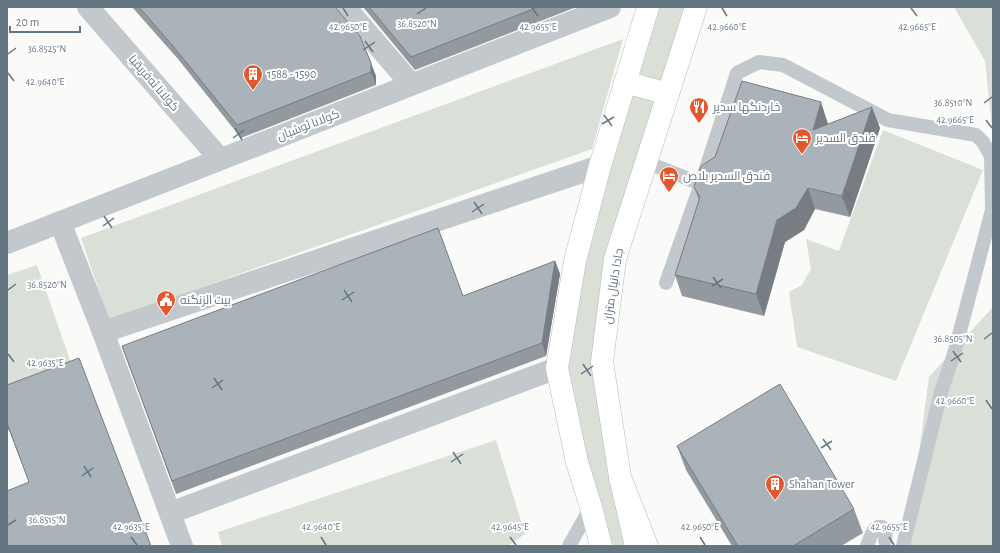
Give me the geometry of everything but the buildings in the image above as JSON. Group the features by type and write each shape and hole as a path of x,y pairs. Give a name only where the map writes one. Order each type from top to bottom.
{"main road":[{"path":"601,546 577,462 557,368 575,261 600,166 648,7"},
{"name":"جادا دانيال متران","path":"647,546 620,477 602,362 615,259 696,7"},
{"path":"625,82 668,94"},
{"path":"620,477 636,546"}],"street":[{"name":"كولانا ئه‌فریقیا","path":"88,7 220,159"},
{"path":"345,7 411,84"},
{"name":"كولانا ئوشيان","path":"7,243 606,7"},
{"path":"103,332 600,166"},
{"path":"60,222 103,332 182,546"},
{"path":"170,513 557,368"}],"lane":[{"path":"666,283 701,184 737,73 759,62 783,65 888,120 976,135 983,142 991,156 992,210 954,354 941,392 903,546"},
{"path":"646,162 701,184"},
{"path":"569,546 591,507"},
{"path":"866,546 872,532 875,528 880,526 886,530 885,541"}],"shaded area":[{"path":"652,7 693,7 602,336 634,546 604,546 561,367 570,312"},
{"path":"954,7 993,7 993,138 985,61"},
{"path":"623,39 592,149 109,320 81,238"},
{"path":"883,130 983,170 896,381 797,347 789,292 802,285 811,269 806,239 839,251"},
{"path":"37,265 73,369 7,389 7,275"},
{"path":"993,307 993,546 897,546 918,460 929,377"},
{"path":"496,440 525,534 508,546 222,546 218,532"}],"place":[{"name":"1588 - 1590","path":"253,91"},
{"name":"خاردنگها سدير","path":"699,124"},
{"name":"فندق السدير","path":"802,155"},
{"name":"فندق السدير بلاص","path":"669,193"},
{"name":"بيت الزنگنه","path":"166,317"},
{"name":"Shahan Tower","path":"775,501"}]}
